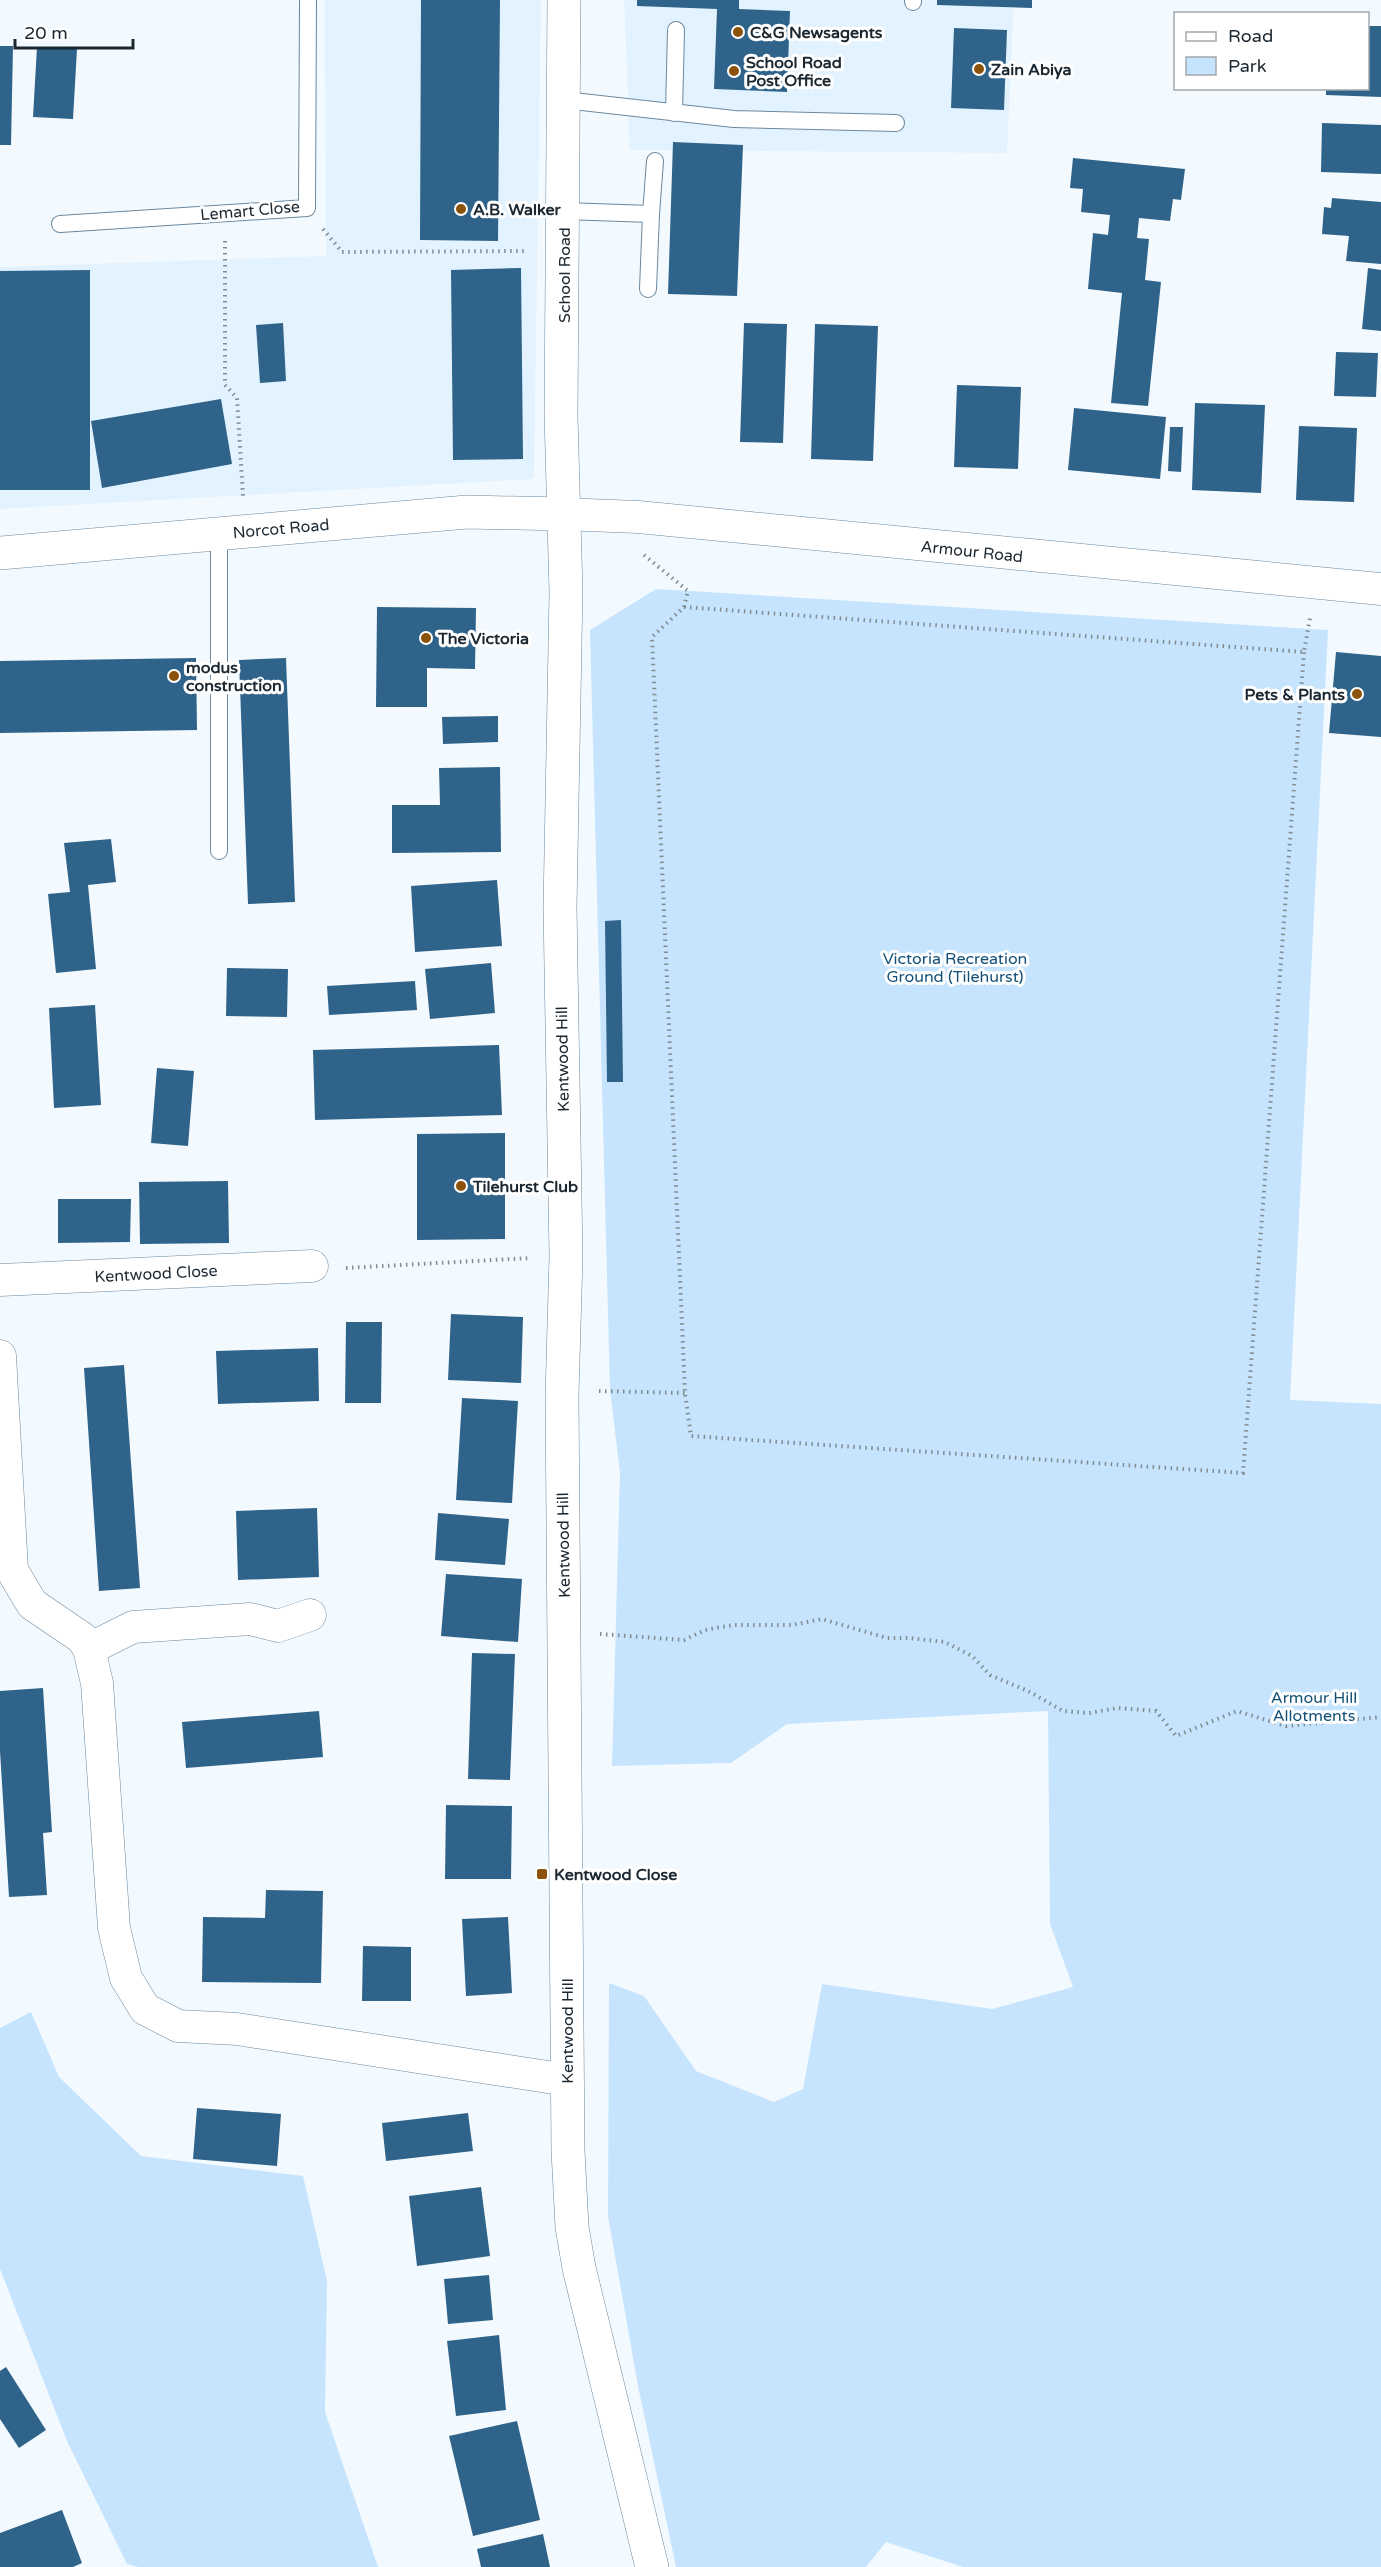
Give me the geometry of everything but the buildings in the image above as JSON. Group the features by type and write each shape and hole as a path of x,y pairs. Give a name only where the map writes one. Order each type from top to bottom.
{"street":[{"name":"School Road","path":"562,514 564,0"},
{"name":"Norcot Road","path":"0,553 467,512 562,514"},
{"name":"Armour Road","path":"562,514 638,517 1316,585 1381,589"},
{"name":"Kentwood Hill","path":"562,514 566,592 560,907 566,1256 562,1396 567,2080 574,2237 588,2312 652,2567"},
{"name":"Kentwood Close","path":"0,1280 312,1266"},
{"path":"0,1356 12,1570 32,1604 82,1638 89,1649 97,1683 114,1928 126,1978 145,2009 178,2026 237,2029 567,2080"},
{"path":"89,1649 133,1627 250,1619 278,1626 309,1615"}],"lane":[{"name":"Lemart Close","path":"60,224 307,208 309,0"},
{"path":"674,113 676,30"},
{"path":"564,100 734,119 896,123"},
{"path":"648,289 655,161"},
{"path":"564,211 651,214"},
{"path":"219,851 232,532"}],"path":[{"path":"307,208 342,252 564,251"},
{"path":"224,214 225,385 237,398 232,532"},
{"path":"635,547 688,591 684,607 652,637 685,1394 691,1436 1243,1473 1304,652 1316,585"},
{"path":"684,607 1304,652"},
{"path":"312,1266 334,1269 566,1256"},
{"path":"610,1390 685,1394"},
{"path":"564,1633 684,1640 705,1630 733,1624 792,1625 822,1619 887,1638 945,1642 972,1656 990,1675 1028,1691 1063,1711 1089,1713 1118,1708 1156,1711 1176,1736 1237,1711 1286,1726 1381,1717"}],"shaded area":[{"path":"325,0 541,0 534,479 0,509 0,267 326,256"},
{"path":"624,0 1014,0 1007,153 630,150"}],"green space":[{"path":"656,589 1328,630 1290,1400 1381,1404 1381,2567 963,2567 886,2542 866,2567 676,2567 638,2386 608,2216 609,1983 644,1996 696,2071 774,2102 803,2089 822,1984 992,2009 1073,1987 1050,1924 1048,1711 787,1724 731,1763 612,1766 620,1473 610,1390 590,630"},
{"path":"31,2012 59,2077 141,2156 303,2176 327,2281 325,2412 378,2567 138,2567 127,2564 67,2441 0,2269 0,2028"}],"place":[{"name":"C&G Newsagents","path":"738,32"},
{"name":"Zain Abiya","path":"979,69"},
{"name":"School Road Post Office","path":"734,71"},
{"name":"A.B. Walker","path":"461,209"},
{"name":"The Victoria","path":"426,638"},
{"name":"modus construction","path":"174,676"},
{"name":"Pets & Plants","path":"1357,694"},
{"name":"Tilehurst Club","path":"461,1186"},
{"name":"Kentwood Close","path":"542,1874"}],"park label":[{"name":"Victoria Recreation Ground (Tilehurst)","path":"955,967"},
{"name":"Armour Hill Allotments","path":"1314,1706"}]}
